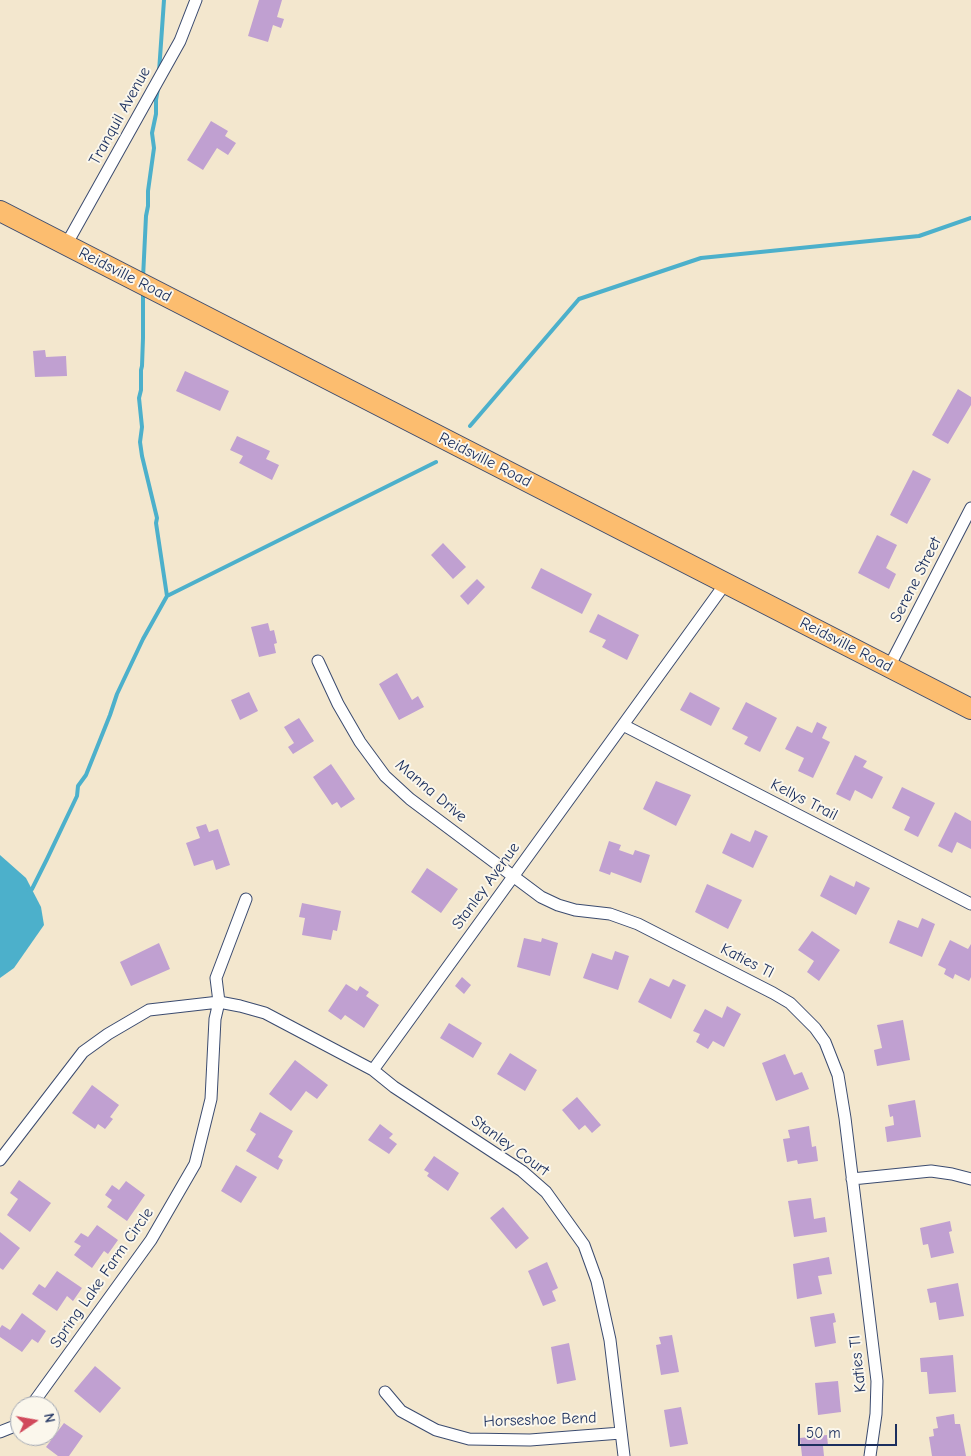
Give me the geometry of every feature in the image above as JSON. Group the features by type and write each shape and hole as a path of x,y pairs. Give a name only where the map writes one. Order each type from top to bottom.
{"highway":[{"name":"Reidsville Road","path":"0,211 971,709"}],"street":[{"name":"Tranquil Avenue","path":"66,245 180,41 196,0"},
{"name":"Serene Street","path":"889,668 971,508"},
{"name":"Stanley Avenue","path":"373,1070 726,584"},
{"name":"Manna Drive","path":"318,661 338,704 360,742 385,776 410,799 514,876"},
{"name":"Kellys Trail","path":"623,725 971,904"},
{"name":"Katies Tl","path":"514,876 541,897 558,905 574,910 610,914 638,924 773,993 790,1003 803,1014 825,1042 838,1075 877,1382 876,1414 870,1456"},
{"name":"Spring Lake Farm Circle","path":"38,1396 151,1240 195,1164 211,1099 215,1019 219,1002 216,978 246,899"},
{"path":"0,1160 83,1052 108,1034 148,1010 219,1002 240,1006 265,1013 373,1070"},
{"name":"Stanley Court","path":"373,1070 522,1171 546,1192 584,1245 597,1280 610,1340 624,1456"},
{"path":"852,1179 931,1171 971,1179"},
{"name":"Horseshoe Bend","path":"385,1392 401,1411 436,1430 469,1439 530,1440 621,1433"}],"water":[{"path":"0,855 26,878 41,907 44,925 14,968 0,978"}],"building":[{"path":"259,0 282,0 277,17 284,19 281,28 273,25 268,42 248,36"},
{"path":"211,121 228,131 225,136 236,143 228,155 217,148 203,170 187,160"},
{"path":"45,350 46,357 66,356 67,376 35,377 33,351"},
{"path":"185,371 229,391 220,411 176,391"},
{"path":"958,389 971,397 971,405 948,444 932,435"},
{"path":"237,436 270,451 266,459 279,465 272,480 239,463 243,456 230,450"},
{"path":"913,470 931,479 907,524 890,515"},
{"path":"877,535 897,545 886,568 896,574 889,589 858,573"},
{"path":"443,543 466,567 453,579 431,555"},
{"path":"541,568 592,594 582,614 531,588"},
{"path":"477,579 485,587 468,605 460,596"},
{"path":"598,614 639,635 627,660 602,647 606,640 589,632"},
{"path":"268,623 270,631 274,630 277,643 274,644 276,653 259,657 251,627"},
{"path":"397,673 412,700 418,696 424,707 399,720 379,684"},
{"path":"249,692 258,711 240,720 231,700"},
{"path":"690,692 720,708 711,726 680,710"},
{"path":"746,702 777,718 760,752 744,744 748,737 732,729"},
{"path":"299,718 314,741 293,754 288,747 294,743 284,727"},
{"path":"817,722 827,727 822,738 830,742 813,778 798,771 804,758 785,749 797,726 812,733"},
{"path":"855,755 867,761 863,767 883,777 872,799 855,790 850,801 836,794"},
{"path":"331,764 355,799 341,808 337,802 332,805 313,777"},
{"path":"656,781 691,795 676,826 643,809"},
{"path":"902,787 935,803 918,837 904,830 910,817 892,808"},
{"path":"955,812 971,821 971,849 957,842 952,853 938,846"},
{"path":"206,824 209,832 218,829 230,865 216,870 213,860 194,866 186,843 200,838 196,827"},
{"path":"755,830 768,836 753,868 722,853 731,833 750,842"},
{"path":"609,841 621,845 619,850 633,855 635,850 650,855 641,883 611,872 610,875 599,871"},
{"path":"427,868 458,889 441,913 411,892"},
{"path":"830,875 854,887 856,881 870,888 856,915 820,896"},
{"path":"707,884 742,900 728,929 695,912"},
{"path":"302,903 341,911 337,931 333,930 331,940 302,935 305,918 299,917"},
{"path":"922,918 935,924 922,957 889,943 898,920 918,928"},
{"path":"812,931 840,950 819,981 807,972 814,961 798,950"},
{"path":"524,938 541,942 542,938 558,943 550,976 517,967"},
{"path":"950,940 968,949 971,944 971,977 969,981 955,974 953,979 944,974 946,969 938,965"},
{"path":"159,943 170,969 131,986 120,962"},
{"path":"615,951 629,956 618,990 583,978 592,953 612,960"},
{"path":"462,977 471,985 464,994 455,986"},
{"path":"650,978 669,987 673,979 686,985 671,1019 638,1002"},
{"path":"346,984 357,991 360,986 369,992 366,996 379,1005 364,1028 345,1015 341,1020 328,1011"},
{"path":"727,1006 741,1014 724,1047 713,1041 708,1049 696,1042 700,1034 693,1031 705,1009 722,1018"},
{"path":"903,1020 910,1060 877,1066 874,1050 882,1048 877,1025"},
{"path":"449,1023 482,1043 473,1058 440,1038"},
{"path":"510,1053 537,1070 525,1091 497,1074"},
{"path":"785,1054 794,1075 802,1072 809,1089 776,1101 762,1063"},
{"path":"295,1060 328,1085 317,1099 306,1091 291,1111 269,1094"},
{"path":"92,1085 119,1105 110,1117 113,1119 105,1129 98,1124 95,1129 72,1113"},
{"path":"577,1097 601,1125 592,1133 585,1125 579,1130 562,1110"},
{"path":"915,1100 921,1137 887,1142 885,1127 894,1125 893,1116 890,1117 888,1105"},
{"path":"260,1112 293,1131 278,1157 283,1160 278,1170 246,1151 256,1134 250,1130"},
{"path":"380,1124 393,1134 389,1138 397,1144 389,1154 368,1140"},
{"path":"809,1126 812,1147 816,1146 818,1161 798,1164 797,1160 787,1162 783,1139 790,1138 788,1130"},
{"path":"434,1156 459,1173 448,1191 427,1176 429,1173 424,1170"},
{"path":"236,1165 257,1177 241,1203 221,1191"},
{"path":"19,1180 51,1203 30,1232 7,1215 18,1199 10,1193"},
{"path":"126,1181 145,1195 127,1221 107,1207 112,1200 105,1195 112,1185 119,1190"},
{"path":"811,1198 814,1219 825,1217 827,1232 794,1237 788,1201"},
{"path":"503,1207 529,1238 516,1249 490,1218"},
{"path":"950,1221 952,1231 949,1232 954,1253 931,1258 928,1244 923,1245 920,1228"},
{"path":"97,1225 118,1240 108,1254 104,1251 92,1268 74,1255 81,1246 74,1242 81,1233 88,1237"},
{"path":"0,1232 20,1248 3,1270 0,1268"},
{"path":"829,1257 832,1274 818,1276 822,1294 797,1299 793,1264"},
{"path":"547,1262 558,1288 552,1291 556,1301 543,1306 528,1271"},
{"path":"57,1271 82,1288 73,1301 67,1296 57,1311 32,1294 39,1284 45,1288"},
{"path":"958,1283 964,1316 939,1320 936,1302 930,1303 927,1289"},
{"path":"22,1313 46,1331 38,1343 32,1339 22,1352 0,1337 0,1328 2,1325 10,1330"},
{"path":"834,1313 836,1322 833,1323 836,1343 815,1347 810,1317"},
{"path":"672,1335 679,1372 661,1375 656,1345 661,1344 659,1337"},
{"path":"569,1343 576,1380 557,1384 551,1347"},
{"path":"953,1355 956,1392 929,1394 927,1372 921,1372 920,1358"},
{"path":"95,1366 121,1388 100,1413 74,1391"},
{"path":"838,1381 841,1412 818,1415 815,1383"},
{"path":"681,1407 688,1444 670,1447 664,1410"},
{"path":"954,1414 955,1424 960,1424 966,1456 932,1456 929,1437 934,1436 933,1429 938,1428 936,1417"},
{"path":"64,1423 83,1436 69,1456 58,1456 46,1447 60,1446 60,1428"},
{"path":"827,1435 828,1446 823,1446 824,1456 802,1456 800,1438"}],"waterway":[{"path":"159,72 164,0"},
{"path":"143,278 148,191 154,148 152,133 158,89"},
{"path":"470,426 579,299 701,258 919,236 971,218"},
{"path":"143,292 142,366 139,398 142,427 140,442 157,518 156,523 167,596"},
{"path":"28,890 32,889 77,796 78,786 86,775 117,694 143,639 167,596 436,462"}]}
